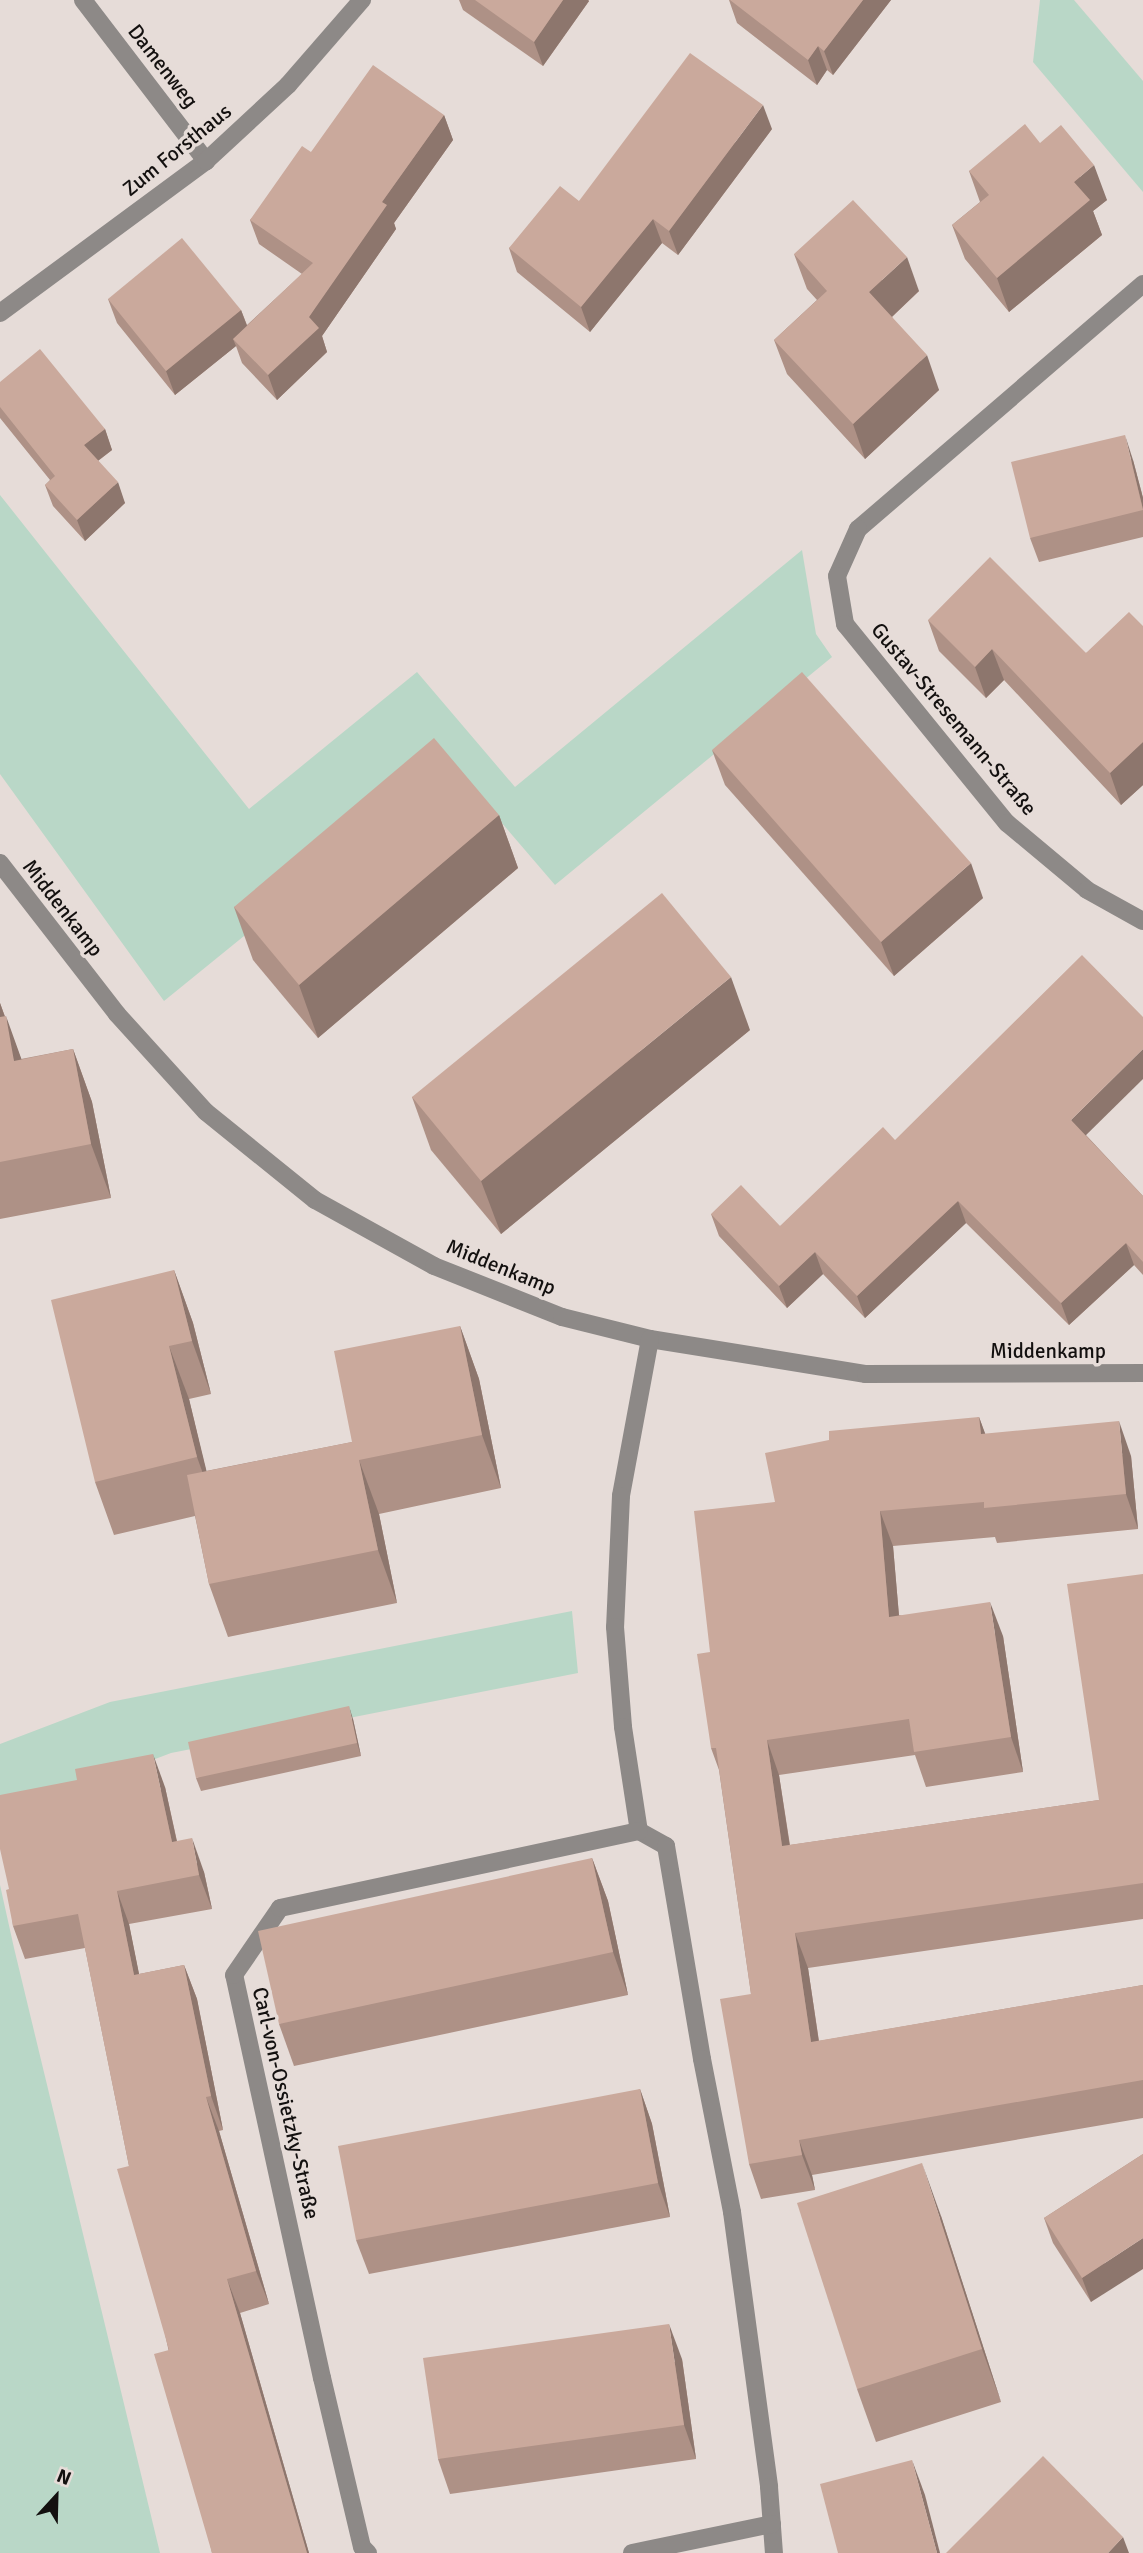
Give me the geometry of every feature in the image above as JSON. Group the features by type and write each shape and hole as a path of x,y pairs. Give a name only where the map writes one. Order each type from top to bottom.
{"street":[{"name":"Damenweg","path":"83,0 206,161"},
{"name":"Zum Forsthaus","path":"0,313 206,161 288,85 362,0"},
{"name":"Gustav-Stresemann-Straße","path":"1143,284 858,529 837,576 845,624 1007,823 1087,890 1143,921"},
{"name":"Middenkamp","path":"0,863 117,1014 206,1112 314,1200 434,1266 562,1317 650,1339 866,1374 1143,1373"},
{"path":"650,1339 621,1496 615,1627 623,1727 639,1831 666,1846 702,2059 732,2212 774,2553"},
{"name":"Carl-von-Ossietzky-Straße","path":"368,2553 362,2547 322,2378 234,1975 280,1909 639,1831"},
{"path":"632,2553 772,2524"}],"green space":[{"path":"1040,0 1074,0 1143,81 1143,192 1033,62"},
{"path":"0,495 249,809 417,672 515,787 802,550 816,634 832,657 555,885 453,766 164,1001 0,774"},
{"path":"572,1611 578,1673 171,1753 0,1818 0,1744 110,1702"},
{"path":"0,1885 14,1948 160,2553 0,2553"}],"building":[{"path":"475,0 563,0 534,42"},
{"path":"730,0 863,0 824,51 818,46 808,60"},
{"path":"690,53 763,105 669,231 653,219 581,307 509,248 560,186 579,201"},
{"path":"373,65 444,115 382,202 387,205 309,317 319,328 268,375 233,339 313,263 250,220 302,146 311,152"},
{"path":"1025,124 1040,143 1061,125 1094,165 1074,182 1090,200 997,278 952,225 989,195 969,171"},
{"path":"853,200 907,257 869,292 927,355 853,424 774,340 827,291 794,254"},
{"path":"182,238 241,310 166,371 108,299"},
{"path":"40,349 105,429 84,445 118,482 77,520 45,485 55,476 0,407 0,382"},
{"path":"1125,435 1143,510 1030,538 1011,462"},
{"path":"990,557 1086,653 1129,612 1143,626 1143,742 1110,773 992,649 975,667 928,620"},
{"path":"802,672 971,863 881,942 712,750"},
{"path":"434,738 499,815 299,985 234,907"},
{"path":"662,893 731,977 481,1181 412,1097"},
{"path":"1082,955 1143,1017 1143,1049 1071,1120 1143,1196 1143,1262 1126,1243 1061,1303 958,1201 857,1296 815,1252 779,1286 711,1214 741,1185 780,1226 883,1127 895,1140"},
{"path":"6,1016 14,1061 73,1049 91,1144 0,1162 0,1017"},
{"path":"174,1270 192,1341 169,1346 197,1457 95,1482 51,1300"},
{"path":"460,1326 482,1435 359,1460 378,1550 209,1584 187,1475 352,1442 334,1351"},
{"path":"979,1417 981,1434 1119,1421 1126,1494 984,1508 984,1502 880,1511 889,1617 990,1602 1011,1737 914,1752 909,1719 767,1740 782,1846 1099,1800 1067,1584 1143,1574 1143,1883 795,1933 811,2042 1143,1985 1143,2080 799,2140 802,2155 749,2164 720,1999 751,1994 716,1748 711,1748 697,1654 710,1652 694,1511 775,1502 765,1453 829,1440 829,1431"},
{"path":"349,1706 357,1743 196,1778 188,1742"},
{"path":"153,1754 172,1842 192,1838 199,1875 117,1891 134,1975 184,1965 211,2096 206,2097 256,2271 227,2279 307,2553 212,2553 154,2354 169,2350 117,2169 129,2166 78,1914 13,1926 6,1890 9,1889 0,1849 0,1795 77,1780 75,1769"},
{"path":"592,1858 613,1952 279,2024 258,1931"},
{"path":"640,2089 658,2183 356,2240 338,2146"},
{"path":"1143,2154 1143,2238 1082,2278 1044,2218"},
{"path":"922,2163 982,2349 857,2389 797,2203"},
{"path":"669,2324 684,2425 438,2459 423,2358"},
{"path":"1043,2456 1123,2537 1108,2553 946,2553"},
{"path":"912,2460 937,2553 838,2553 820,2484"}]}
